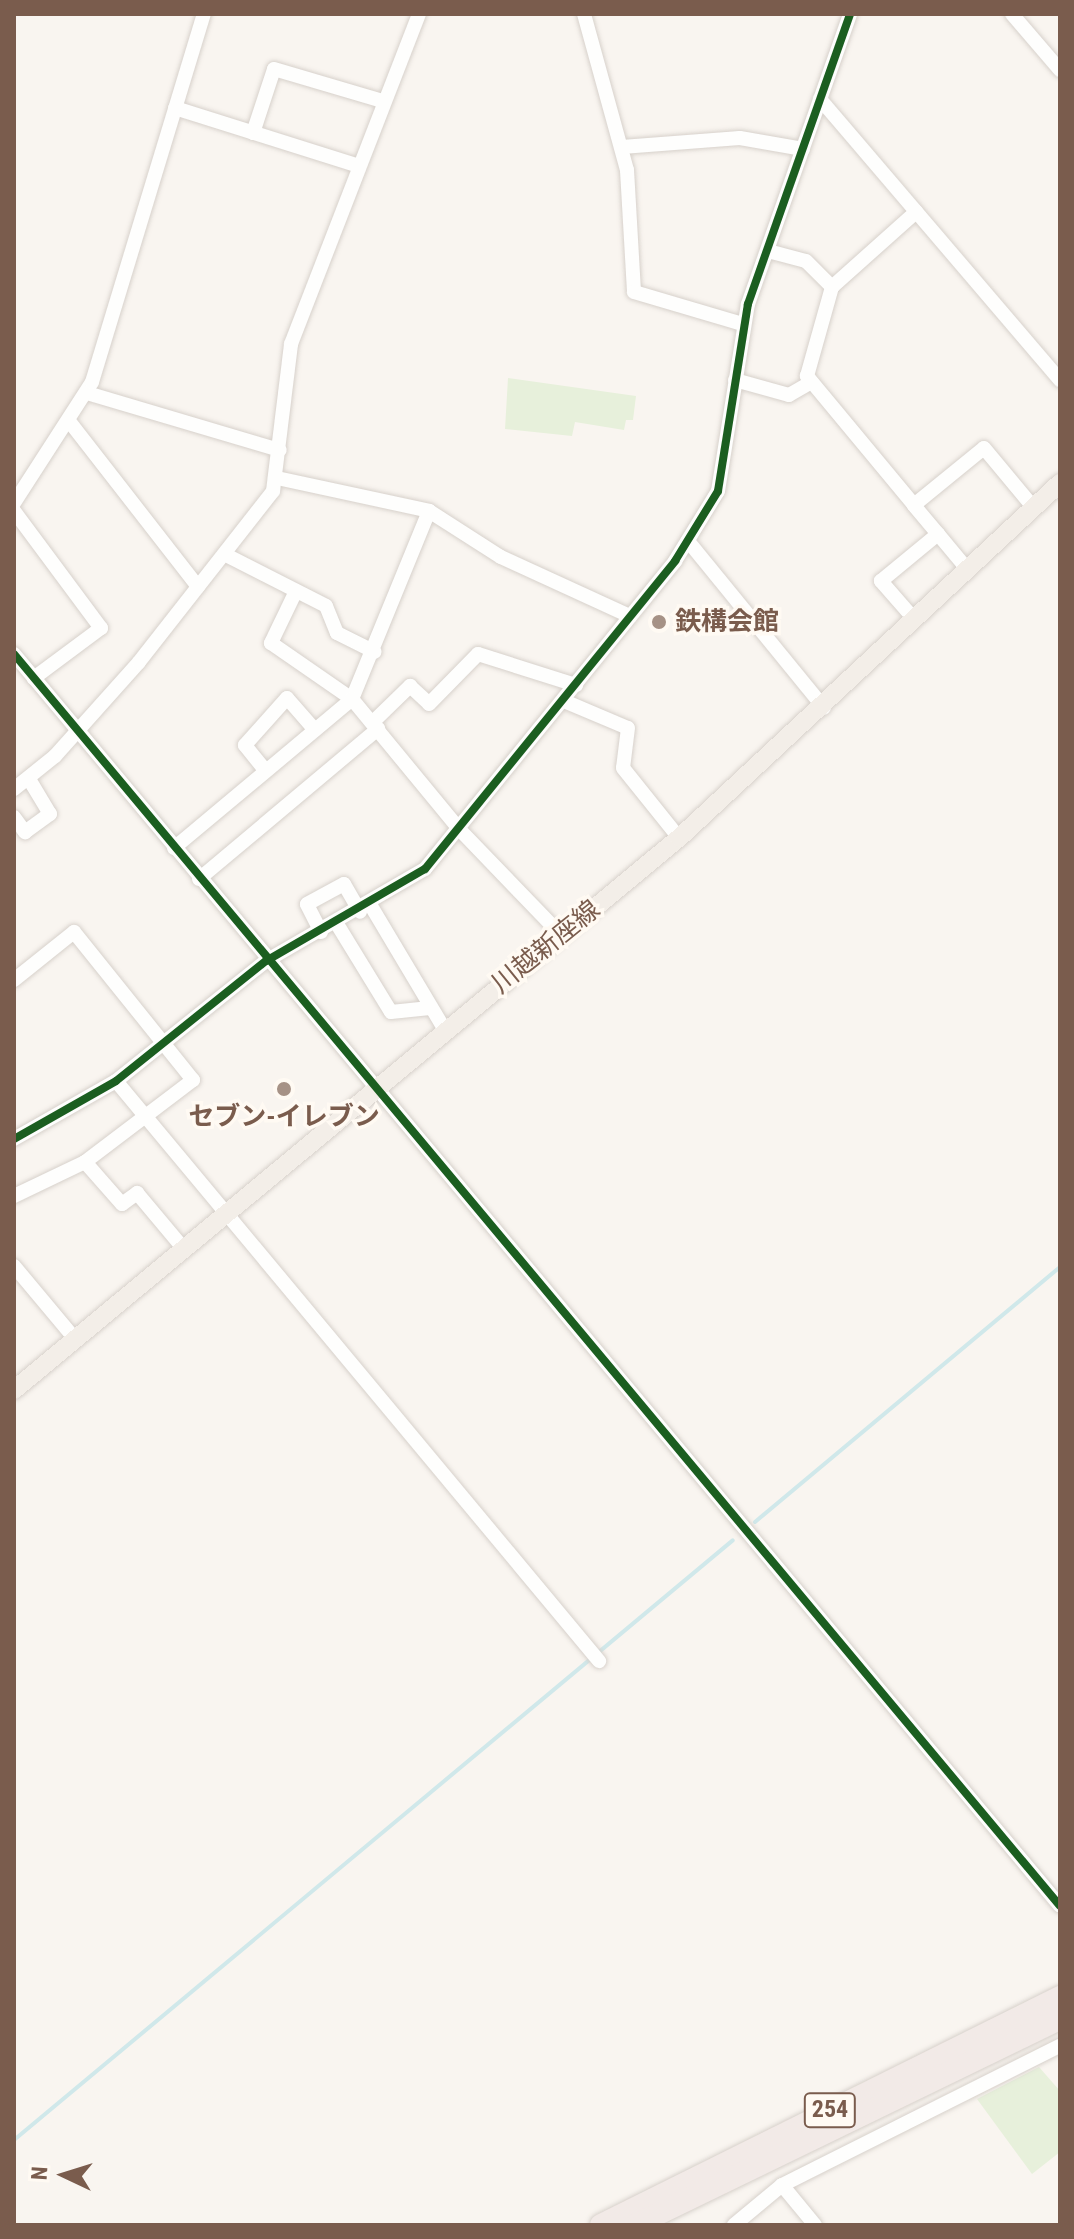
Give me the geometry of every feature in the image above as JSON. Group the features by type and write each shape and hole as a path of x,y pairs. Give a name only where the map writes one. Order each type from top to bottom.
{"highway":[{"name":"254","path":"601,2225 1060,1997"},
{"name":"254","path":"635,2225 1060,2019"}],"main road":[{"name":"川越新座線","path":"14,1390 679,838 824,708 1060,483"}],"street":[{"path":"14,503 87,393 204,14"},
{"path":"14,789 29,779 77,731 226,555 277,478 287,357 419,14"},
{"path":"584,14 622,147 634,292 743,324"},
{"path":"14,1139 116,1081 266,961 366,909 425,869 564,701 688,541 721,480 743,324 850,14"},
{"path":"1012,14 1060,70"},
{"path":"253,133 274,69 383,101"},
{"path":"820,99 1060,380"},
{"path":"175,108 359,166"},
{"path":"622,147 740,138 803,149"},
{"path":"735,380 789,395 810,383 832,287 916,212"},
{"path":"768,251 806,261 832,287"},
{"path":"810,383 968,570"},
{"path":"87,393 280,450"},
{"path":"69,421 198,587"},
{"path":"914,505 984,448 1034,508"},
{"path":"277,478 429,511 501,557 630,616"},
{"path":"14,511 101,628 34,678"},
{"path":"174,848 352,699 375,652 429,511"},
{"path":"915,620 881,581 938,534"},
{"path":"688,541 824,708"},
{"path":"226,555 326,606 337,633 375,652"},
{"path":"296,591 271,643 352,699 460,830 561,935"},
{"path":"14,654 372,1090 1060,1906"},
{"path":"199,879 376,726 410,686 429,704 478,654 576,685"},
{"path":"265,770 245,745 287,698 314,729"},
{"path":"564,701 628,728 623,768 679,838"},
{"path":"14,817 25,832 50,814 29,779"},
{"path":"321,932 307,904 344,884 366,909 445,1030"},
{"path":"337,924 391,1012 430,1008"},
{"path":"14,980 74,932 193,1080 85,1162 14,1196"},
{"path":"116,1081 599,1661"},
{"path":"85,1162 122,1204 137,1193 184,1249"},
{"path":"14,1266 75,1339"},
{"path":"734,2225 782,2185 1060,2046"},
{"path":"782,2185 815,2225"}],"green space":[{"path":"508,378 636,396 633,420 626,420 624,430 575,422 572,436 505,429"},
{"path":"1039,2067 1060,2091 1060,2152 1032,2174 977,2099"}],"waterway":[{"path":"755,1522 1060,1267"},
{"path":"14,2140 733,1540"}],"cycle path":[{"path":"14,1139 116,1081 266,961 425,869 675,561 718,491 748,304 850,14"},
{"path":"14,654 1060,1906"}],"place":[{"name":"鉄構会館","path":"659,622"},
{"name":"セブン-イレブン","path":"284,1089"}]}
